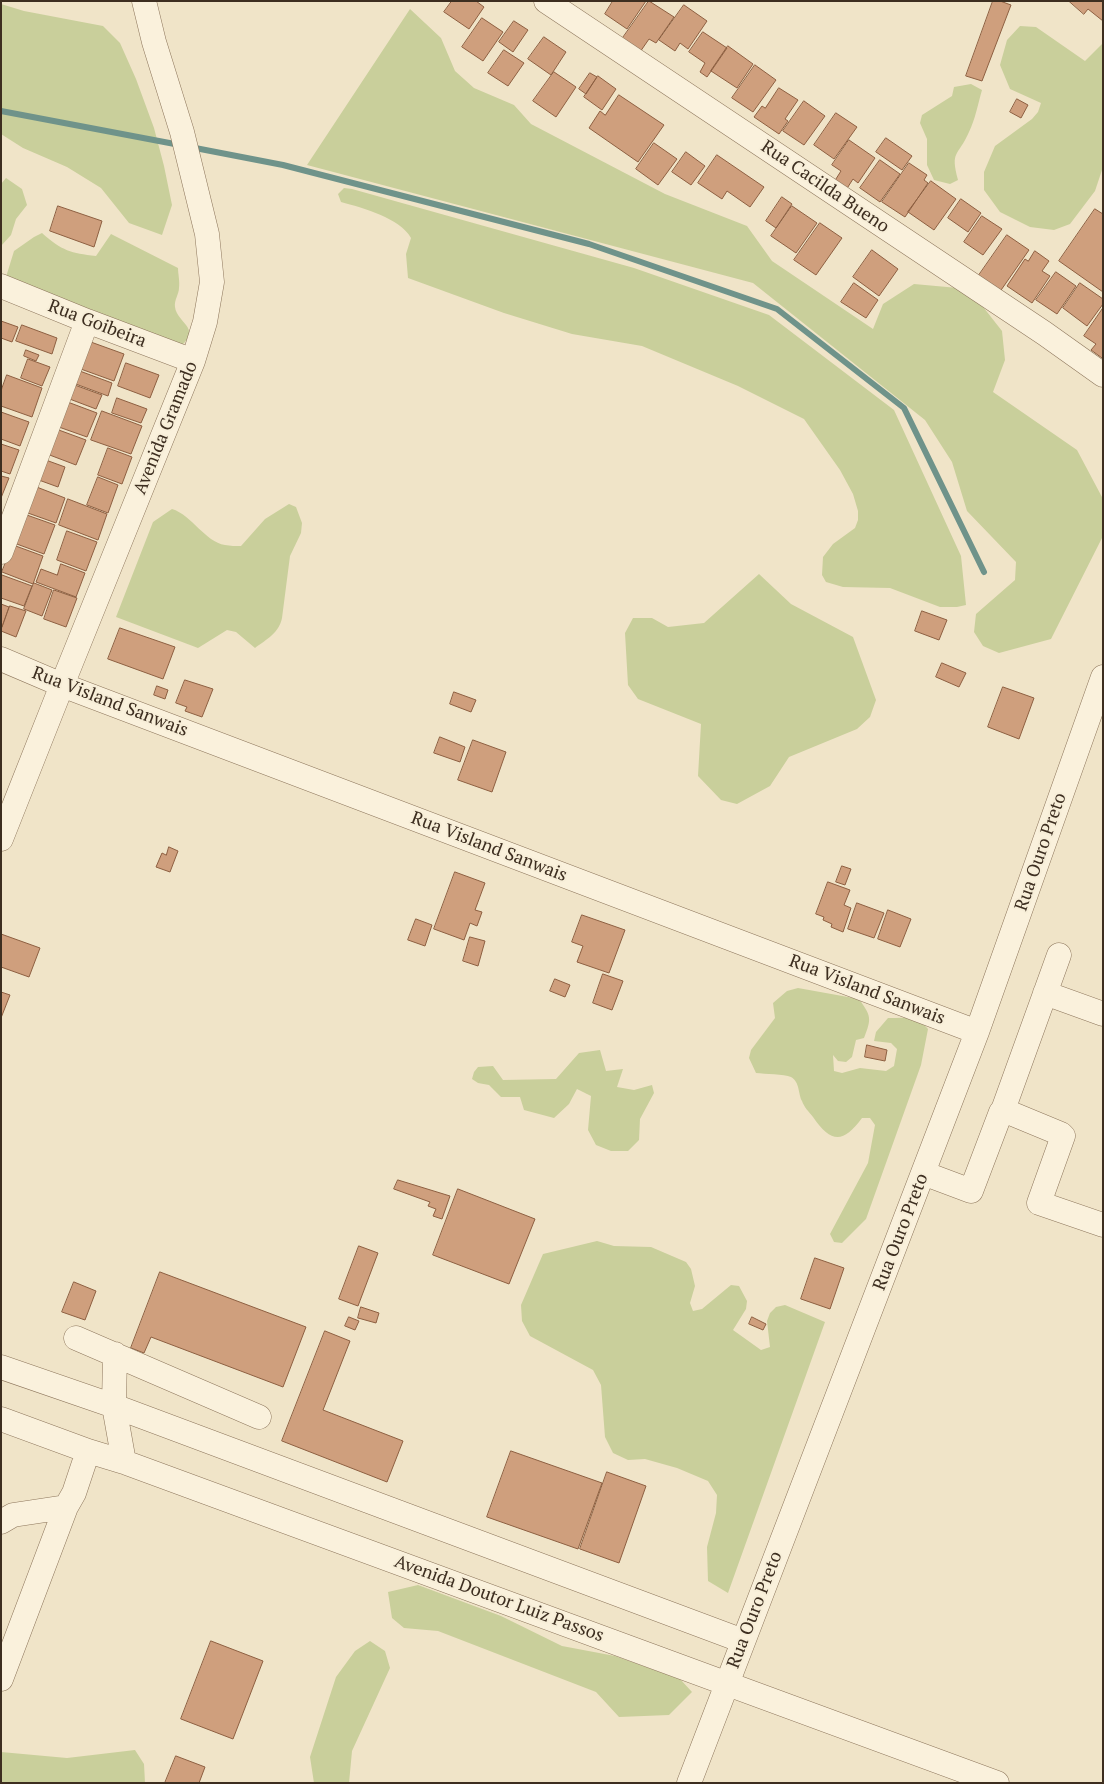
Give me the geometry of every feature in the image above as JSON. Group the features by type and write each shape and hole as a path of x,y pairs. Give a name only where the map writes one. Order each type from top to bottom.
{"street":[{"name":"Avenida Gramado","path":"1,839 193,361 205,322 212,282 207,234 194,181 188,165 182,132 154,42 144,1"},
{"name":"Rua Cacilda Bueno","path":"546,1 1044,333 1103,375"},
{"name":"Rua Goibeira","path":"1,286 193,361"},
{"path":"1,552 87,321"},
{"name":"Rua Visland Sanwais","path":"1,659 62,685 977,1032"},
{"name":"Rua Ouro Preto","path":"689,1783 977,1032 1103,677"},
{"path":"923,1173 971,1191 1003,1110 1059,955"},
{"path":"1045,993 1103,1014"},
{"path":"1003,1110 1063,1136 1039,1203 1103,1225"},
{"path":"76,1338 259,1417"},
{"path":"115,1354 114,1406 124,1462"},
{"path":"1,1366 114,1406 743,1641"},
{"name":"Avenida Doutor Luiz Passos","path":"1,1419 124,1462 997,1783"},
{"path":"1,1679 66,1507 74,1493 88,1450"},
{"path":"1,1522 13,1515 66,1507"}],"green space":[{"path":"1,4 24,11 103,26 120,43 154,128 164,166 172,205 162,235 129,223 101,188 67,167 23,148 1,134"},
{"path":"410,9 441,38 455,71 474,88 514,105 531,124 665,194 747,226 772,261 873,329 883,304 914,284 969,289 1002,331 1005,360 993,392 1077,450 1103,499 1103,536 1051,639 999,653 983,646 974,632 976,614 1015,580 1016,562 967,511 952,462 925,420 753,283 307,165"},
{"path":"1020,26 1036,27 1085,61 1103,43 1103,167 1095,191 1070,224 1054,230 1030,227 1000,212 984,190 984,172 995,146 1032,119 1038,112 1041,103 1010,89 1000,65 1007,40"},
{"path":"971,84 982,90 971,127 956,154 955,163 958,180 950,184 934,180 927,165 927,139 920,123 922,115 952,96 954,87"},
{"path":"6,178 22,189 27,205 16,219 11,235 1,246 1,184"},
{"path":"344,188 634,268 769,315 894,410 961,556 966,605 940,607 890,588 843,587 826,582 822,575 823,557 833,544 855,528 858,520 858,511 853,494 840,470 804,419 738,386 642,346 572,334 504,313 408,278 406,254 411,238 406,231 390,219 341,202 338,194"},
{"path":"42,233 55,244 67,250 96,256 111,234 178,268 179,285 175,307 189,330 187,340 181,346 6,277 14,251"},
{"path":"289,504 296,507 302,523 301,533 290,556 282,618 275,632 255,648 236,632 227,630 198,648 116,617 153,522 172,509 186,517 218,543 241,546 265,519"},
{"path":"759,574 791,604 853,637 876,700 870,717 857,729 789,757 770,786 737,804 721,800 698,776 701,724 638,699 628,685 625,633 633,618 652,618 668,627 704,623"},
{"path":"798,988 859,999 866,1009 869,1021 864,1038 856,1040 852,1057 846,1062 838,1061 833,1055 834,1071 842,1073 860,1068 886,1071 894,1066 897,1049 891,1043 874,1041 876,1032 888,1018 915,1019 928,1029 921,1065 866,1219 842,1243 834,1242 830,1234 868,1163 875,1125 870,1118 862,1118 843,1136 831,1136 819,1126 805,1107 794,1079 784,1075 756,1073 749,1058 751,1050 775,1018 773,1003 787,991"},
{"path":"600,1050 606,1071 623,1069 617,1087 634,1090 652,1085 654,1093 640,1119 639,1140 628,1151 611,1151 596,1145 588,1130 591,1096 577,1089 569,1104 554,1118 524,1110 520,1097 501,1097 489,1085 478,1083 472,1079 478,1067 493,1066 503,1080 556,1079 579,1053"},
{"path":"597,1241 614,1246 651,1247 686,1262 691,1269 695,1286 690,1303 693,1311 702,1309 731,1285 739,1286 747,1301 746,1309 733,1330 761,1350 770,1347 767,1321 770,1313 776,1307 785,1305 825,1322 728,1593 708,1581 707,1547 716,1513 717,1495 708,1481 677,1468 645,1459 628,1460 613,1453 605,1437 601,1385 593,1370 530,1336 522,1321 521,1305 543,1254"},
{"path":"418,1585 501,1616 562,1646 615,1656 680,1679 692,1692 669,1715 619,1717 596,1692 438,1631 404,1628 392,1618 388,1592"},
{"path":"370,1641 385,1651 390,1668 352,1751 349,1783 314,1783 310,1757 336,1677 355,1651"},
{"path":"135,1750 144,1764 145,1783 1,1783 1,1752 67,1758"}],"building":[{"path":"452,1 476,1 484,7 469,29 444,12"},
{"path":"613,1 646,1 627,29 605,14"},
{"path":"649,1 674,17 656,43 649,39 640,52 622,39"},
{"path":"993,1 1000,1 1011,5 982,81 966,76"},
{"path":"1069,1 1103,1 1103,21 1088,9 1084,14"},
{"path":"684,5 707,21 688,49 680,43 675,51 659,40"},
{"path":"482,18 503,32 483,61 462,47"},
{"path":"514,21 528,30 513,52 499,42"},
{"path":"703,32 727,48 707,77 700,72 705,63 689,52"},
{"path":"544,37 566,52 551,75 528,59"},
{"path":"728,46 753,64 737,88 711,71"},
{"path":"504,50 524,63 508,86 488,73"},
{"path":"755,65 776,80 753,112 732,98"},
{"path":"554,72 576,87 556,117 533,101"},
{"path":"590,73 597,77 586,94 579,89"},
{"path":"598,76 616,89 602,110 584,97"},
{"path":"779,88 798,100 785,119 788,121 779,134 754,117 762,106 765,108"},
{"path":"619,95 664,125 638,162 589,128 600,111 605,115"},
{"path":"1017,99 1028,105 1021,118 1010,112"},
{"path":"804,101 825,116 804,145 783,131"},
{"path":"836,113 857,127 834,159 814,145"},
{"path":"886,138 912,156 902,170 876,152"},
{"path":"849,140 875,158 858,183 853,179 846,190 834,182 841,171 832,165"},
{"path":"654,143 677,159 658,185 636,169"},
{"path":"686,152 705,166 691,185 672,172"},
{"path":"717,155 764,187 750,207 727,191 722,199 698,183"},
{"path":"880,160 900,174 880,202 860,188"},
{"path":"909,163 927,175 924,180 928,183 905,217 882,202"},
{"path":"931,181 956,199 934,230 908,212"},
{"path":"782,197 792,204 776,228 766,221"},
{"path":"961,199 981,213 968,232 948,218"},
{"path":"58,206 102,221 94,247 50,231"},
{"path":"792,206 817,223 796,253 771,236"},
{"path":"1095,209 1103,214 1103,292 1059,261"},
{"path":"982,216 1002,229 983,255 964,242"},
{"path":"820,223 842,238 816,275 794,260"},
{"path":"1007,235 1029,250 999,293 977,278"},
{"path":"872,250 898,269 879,296 853,277"},
{"path":"1035,251 1049,261 1042,271 1050,276 1032,303 1007,286 1025,259 1028,261"},
{"path":"1056,272 1076,286 1057,314 1036,300"},
{"path":"854,283 878,300 866,318 841,302"},
{"path":"1080,283 1103,299 1103,304 1087,326 1063,308"},
{"path":"1103,308 1102,358 1091,350 1096,344 1084,336"},
{"path":"1,321 18,327 12,342 1,338"},
{"path":"22,325 57,338 52,354 16,341"},
{"path":"88,341 124,354 114,381 78,368"},
{"path":"26,350 39,355 36,361 24,356"},
{"path":"28,359 50,367 42,386 21,378"},
{"path":"126,363 159,375 150,398 118,386"},
{"path":"77,370 112,383 108,396 73,383"},
{"path":"7,375 42,388 32,417 1,406 1,391"},
{"path":"72,384 102,395 96,409 67,398"},
{"path":"117,398 147,409 141,423 112,413"},
{"path":"65,401 97,413 87,437 56,426"},
{"path":"102,411 142,426 131,454 91,440"},
{"path":"1,412 29,422 20,446 1,439"},
{"path":"56,429 86,440 76,465 47,454"},
{"path":"1,444 19,450 10,474 1,471"},
{"path":"108,448 132,457 122,484 98,475"},
{"path":"43,459 65,467 58,487 36,479"},
{"path":"1,476 9,478 1,498"},
{"path":"98,477 118,485 108,513 87,505"},
{"path":"34,486 65,498 56,523 25,512"},
{"path":"68,499 107,514 98,540 59,525"},
{"path":"24,514 55,525 44,554 14,543"},
{"path":"67,531 97,542 86,571 57,560"},
{"path":"13,545 43,556 33,584 2,572"},
{"path":"61,564 85,573 76,597 36,582 41,569 57,575"},
{"path":"2,575 32,586 24,606 1,598"},
{"path":"34,583 52,590 42,616 24,609"},
{"path":"54,590 77,598 66,627 44,619"},
{"path":"1,604 9,607 2,627 1,627"},
{"path":"10,606 26,611 16,637 1,631"},
{"path":"922,611 947,620 939,640 915,631"},
{"path":"120,628 175,647 163,679 108,659"},
{"path":"942,663 966,673 959,687 936,677"},
{"path":"185,680 213,689 202,717 185,711 187,707 176,703"},
{"path":"157,686 168,690 165,699 154,695"},
{"path":"1003,687 1034,698 1019,739 988,727"},
{"path":"454,692 476,700 471,712 450,704"},
{"path":"440,737 465,747 460,762 434,753"},
{"path":"473,740 506,752 492,792 458,780"},
{"path":"169,847 178,851 170,872 156,867 162,853 166,855"},
{"path":"842,866 851,869 845,885 836,882"},
{"path":"455,872 485,883 475,910 482,912 477,926 470,923 464,940 434,929"},
{"path":"828,882 850,890 844,905 851,908 843,932 831,927 832,924 823,920 824,917 816,914"},
{"path":"857,903 884,913 874,938 848,929"},
{"path":"888,910 911,919 900,947 878,939"},
{"path":"582,915 625,930 609,973 577,962 583,946 572,942"},
{"path":"416,919 432,925 425,946 408,940"},
{"path":"1,934 40,948 29,977 1,967"},
{"path":"470,937 485,941 478,966 463,961"},
{"path":"603,974 623,981 612,1010 593,1003"},
{"path":"555,979 570,985 565,997 550,991"},
{"path":"1,992 10,995 1,1018"},
{"path":"867,1045 887,1050 885,1061 865,1057"},
{"path":"398,1180 450,1196 442,1219 433,1216 436,1209 428,1206 430,1202 394,1189"},
{"path":"458,1189 535,1219 509,1284 433,1255"},
{"path":"359,1246 378,1253 358,1306 339,1299"},
{"path":"815,1258 844,1268 830,1309 801,1299"},
{"path":"160,1272 306,1327 283,1387 151,1337 144,1353 131,1348"},
{"path":"74,1282 96,1291 85,1320 62,1312"},
{"path":"361,1307 379,1313 376,1323 358,1318"},
{"path":"349,1317 359,1321 355,1330 345,1326"},
{"path":"752,1317 766,1324 763,1330 749,1324"},
{"path":"325,1331 350,1341 323,1410 403,1441 387,1482 282,1441"},
{"path":"511,1451 602,1483 578,1549 487,1517"},
{"path":"607,1472 646,1486 619,1563 580,1549"},
{"path":"211,1641 263,1661 233,1739 181,1719"},
{"path":"176,1756 205,1767 199,1783 165,1783"}],"waterway":[{"path":"1,111 180,145"},
{"path":"190,147 283,165 589,244 777,309 904,408 984,572"}]}
